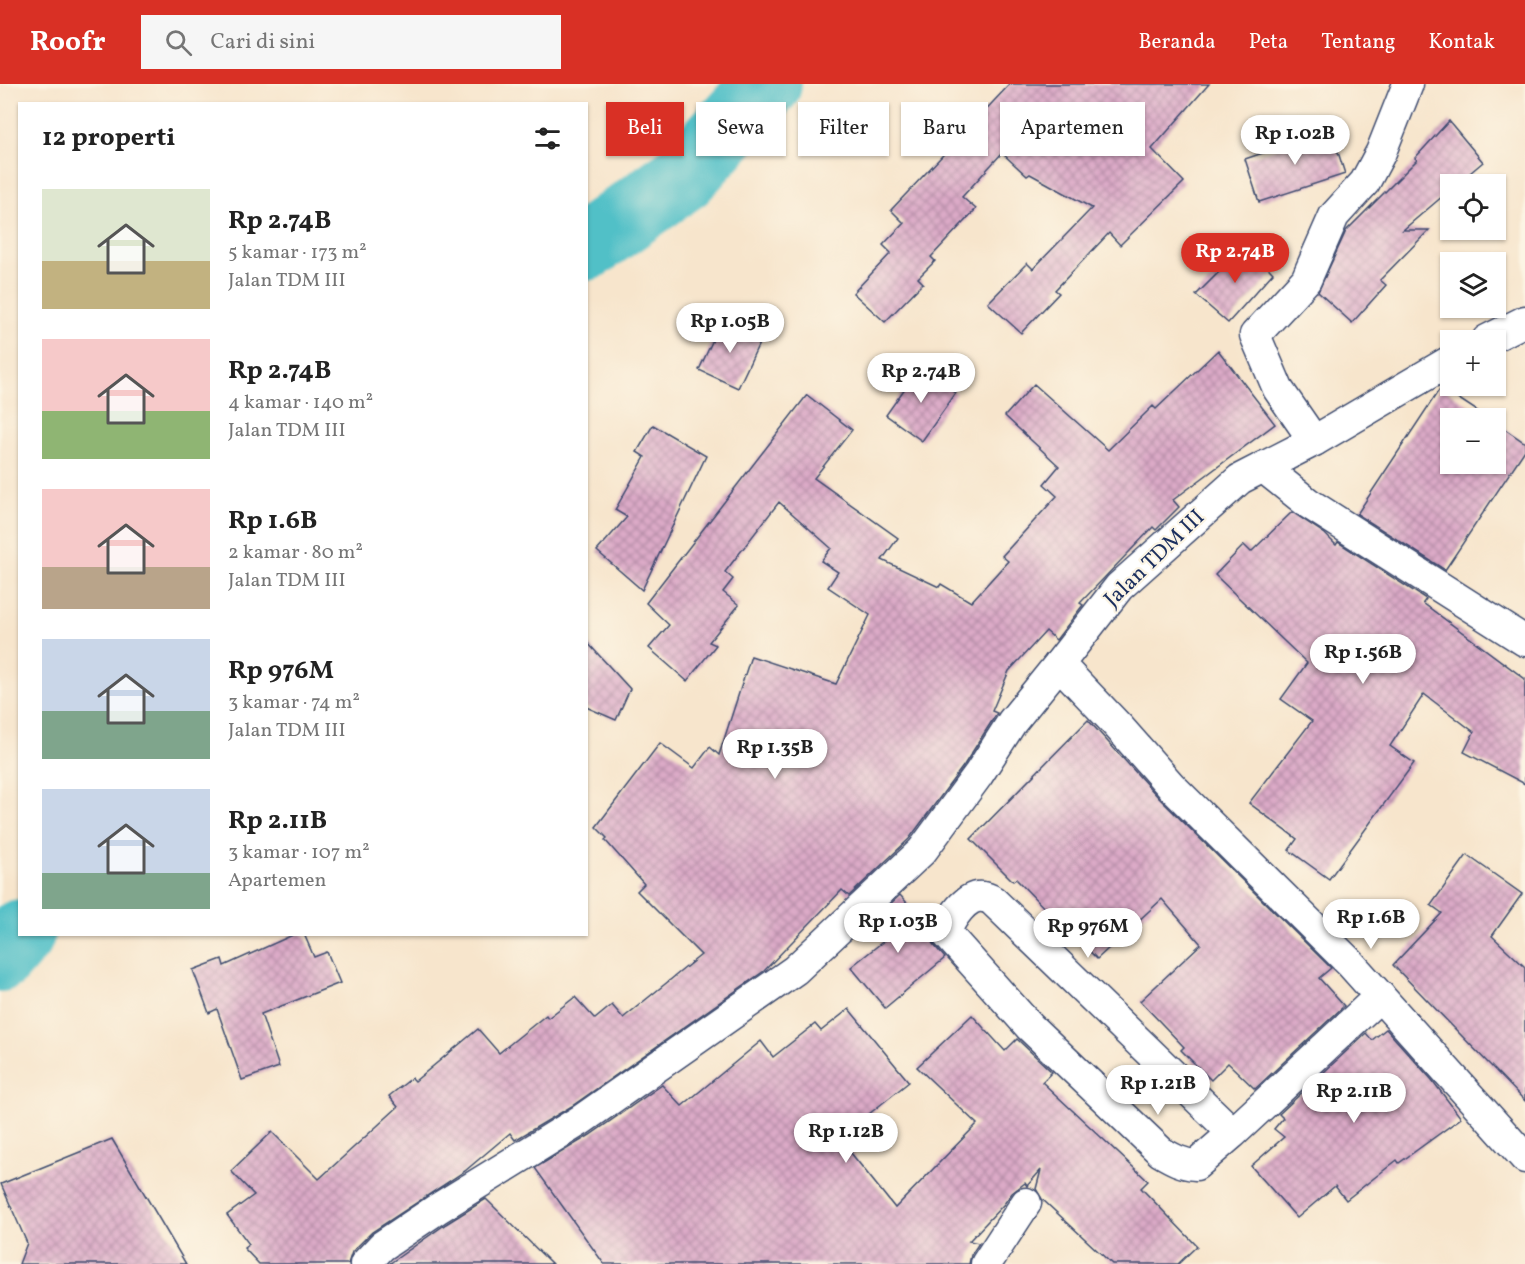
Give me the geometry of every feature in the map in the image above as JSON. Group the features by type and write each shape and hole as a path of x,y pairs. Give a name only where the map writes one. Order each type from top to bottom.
{"street":[{"path":"1314,441 1278,389 1254,335 1306,280 1334,216 1365,182 1382,152 1408,84"},
{"path":"1506,330 1525,321"},
{"name":"Jalan TDM III","path":"365,1264 382,1246 437,1209 581,1120 795,970 922,851 978,775 1012,722 1119,587 1240,479 1314,441 1440,367"},
{"path":"1263,467 1308,503 1525,641"},
{"path":"1059,664 1171,786 1350,963 1525,1158"},
{"path":"1233,1133 993,901 976,897 960,909 949,923 946,933 1030,1027 1161,1152 1174,1160 1196,1165 1233,1133 1380,996"},
{"path":"986,1264 1026,1203"}],"building":[{"path":"1010,84 1209,84 1152,149 1184,182 1120,245 1109,233 1055,290 1059,293 1021,333 988,303 1027,263 1033,269 1092,208 1030,174 1027,176 1005,156 1145,156 1145,102 1000,102 1000,155 962,197 976,209 931,257 935,261 918,278 923,283 885,322 853,293 891,253 883,245 904,223 891,210 942,156 988,156 988,107"},
{"path":"1449,121 1483,162 1469,174 1440,174 1440,199 1403,230 1429,230 1380,280 1386,285 1352,323 1318,292 1346,231 1417,160 1415,158"},
{"path":"1331,130 1345,174 1259,202 1245,159"},
{"path":"1246,245 1273,273 1228,323 1196,295"},
{"path":"722,320 761,339 738,388 699,370"},
{"path":"1218,350 1275,424 1173,500 1179,507 1156,530 1153,527 1080,603 1083,605 1056,640 1046,631 1009,671 992,711 997,713 964,765 909,839 849,896 842,890 764,971 572,1106 515,1140 510,1133 465,1171 372,1232 352,1252 348,1264 259,1264 244,1248 249,1244 227,1215 254,1195 231,1171 272,1132 319,1179 398,1107 389,1096 412,1078 415,1081 478,1029 499,1053 546,1015 548,1018 575,997 595,1019 612,1005 623,1018 701,955 637,891 644,884 596,827 660,743 694,768 710,747 719,755 751,656 836,684 870,615 828,587 838,572 821,561 831,548 779,502 725,572 733,579 723,592 739,605 709,642 716,645 687,681 649,648 669,625 646,603 807,395 852,430 814,478 898,538 882,560 939,587 941,584 971,602 1008,561 1002,556 1057,496 1044,484 1059,466 1005,416 1034,384 1108,450 1153,406 1156,409"},
{"path":"920,367 956,393 922,441 886,415"},
{"path":"1440,389 1440,396 1455,396 1473,408 1440,408 1440,474 1506,474 1506,430 1525,443 1525,450 1445,570 1357,514"},
{"path":"653,425 706,456 642,590 597,551 627,517 615,510 645,457 637,452"},
{"path":"1292,512 1325,534 1336,545 1338,542 1426,599 1423,603 1525,679 1525,784 1464,752 1474,732 1424,694 1390,746 1414,763 1329,879 1289,850 1297,839 1249,803 1312,721 1281,699 1307,663 1215,575 1244,545 1251,552"},
{"path":"588,643 630,689 616,720 588,708"},
{"path":"1088,720 1159,798 1331,968 1319,978 1344,1006 1255,1089 1228,1063 1211,1080 1181,1050 1184,1047 1140,1001 1201,944 1162,899 1097,959 1056,916 1054,918 1016,879 1013,881 971,839"},
{"path":"1467,855 1522,894 1492,936 1525,967 1525,1101 1393,965 1442,913 1431,905"},
{"path":"900,895 930,929 929,937 945,958 885,1008 851,967 890,936 873,920"},
{"path":"291,936 305,936 314,957 327,952 340,983 261,1014 279,1067 242,1080 217,1009 209,1013 193,970 222,959 224,966"},
{"path":"849,1009 909,1082 839,1138 895,1208 977,1124 917,1067 972,1015 1005,1051 1017,1039 1052,1072 1042,1082 1148,1181 1141,1188 1197,1246 1178,1264 1112,1264 1042,1199 1036,1189 1041,1170 1027,1186 1025,1183 1012,1193 969,1241 979,1243 971,1255 969,1264 604,1264 535,1168 590,1135 662,1085 682,1106 761,1041 773,1057 815,1024 821,1031"},
{"path":"1386,1029 1432,1080 1461,1118 1399,1163 1397,1160 1346,1200 1335,1186 1297,1218 1251,1166 1284,1137 1274,1129 1283,1118 1279,1114 1366,1033 1372,1040"},
{"path":"112,1139 186,1264 19,1264 27,1243 1,1184"},
{"path":"486,1199 552,1264 389,1264 446,1224"}],"waterway":[{"path":"588,245 683,177 767,84"},
{"path":"0,957 18,936"}]}
